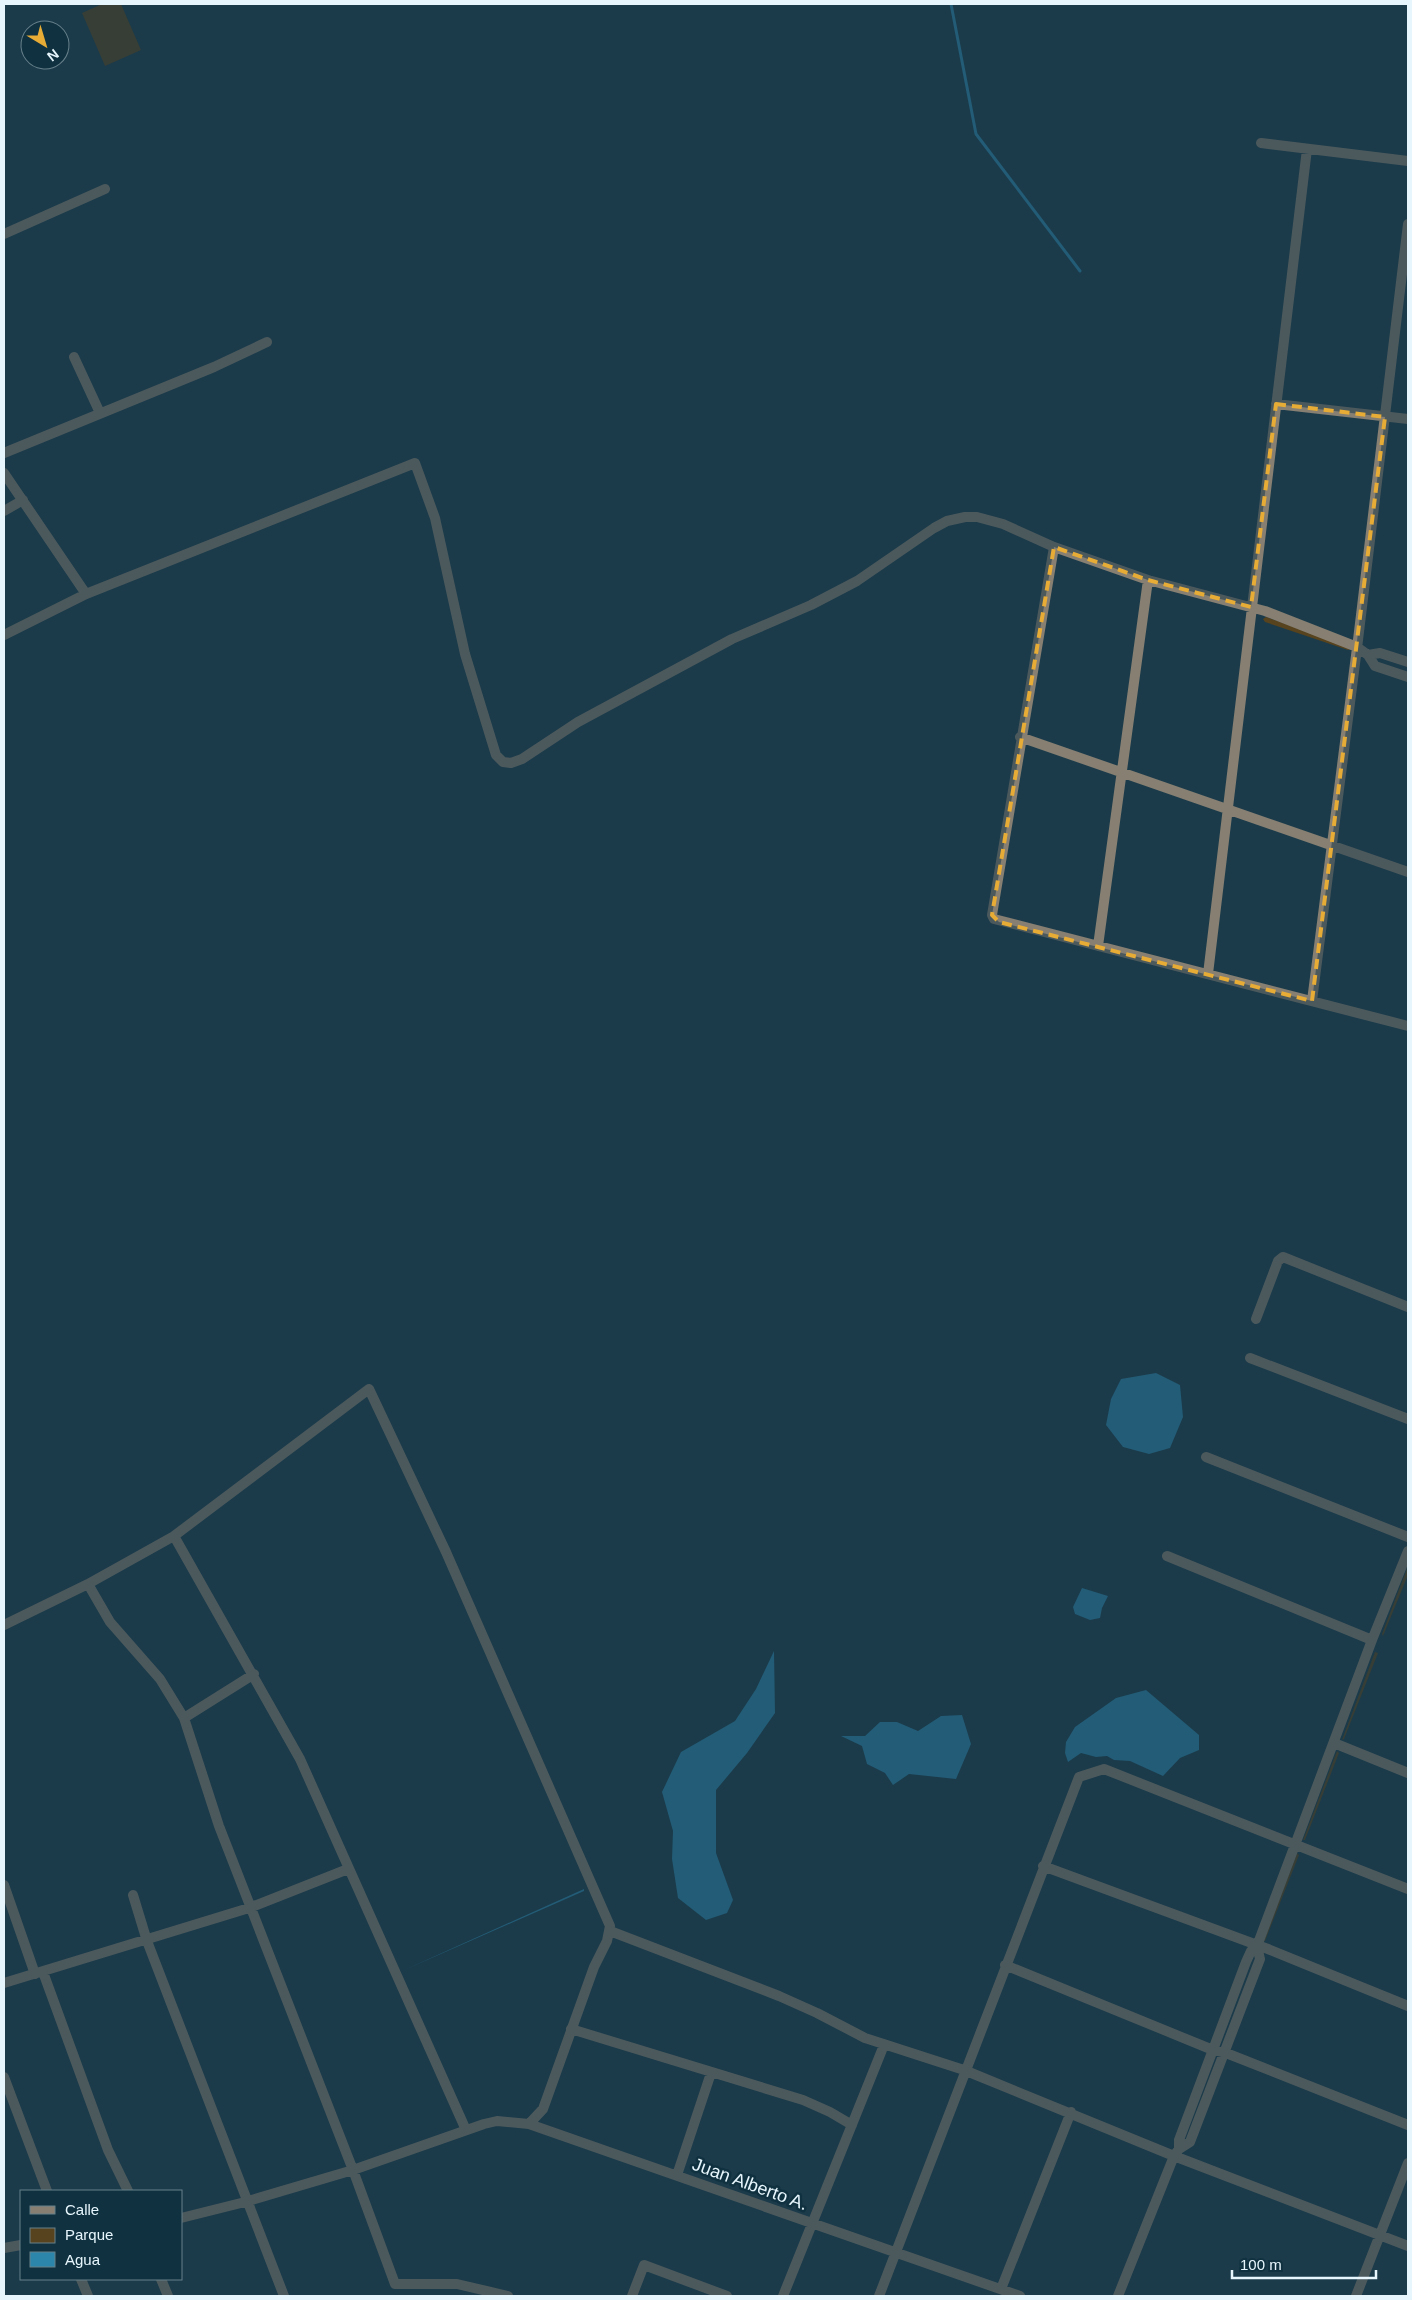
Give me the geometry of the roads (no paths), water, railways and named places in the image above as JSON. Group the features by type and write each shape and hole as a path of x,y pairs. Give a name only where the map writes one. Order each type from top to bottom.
{"street":[{"path":"1261,143 1408,161"},
{"path":"1208,974 1307,149"},
{"path":"4,234 105,190"},
{"path":"1312,1001 1408,224"},
{"path":"4,453 214,367 267,342"},
{"path":"74,357 100,413"},
{"path":"1276,404 1408,420"},
{"path":"4,635 86,594 415,463 435,518 465,654 496,755 503,762 511,763 522,759 578,722 724,644 857,582 947,521 966,516 1003,524 1054,547 1148,580 1251,606 1356,647 1368,655 1375,666 1408,677"},
{"path":"4,473 86,594"},
{"path":"4,511 24,500"},
{"path":"1054,547 1020,737 992,915 999,922 1408,1026"},
{"path":"1098,946 1148,580"},
{"path":"1368,655 1380,653 1408,662"},
{"path":"1020,737 1408,872"},
{"path":"1256,1319 1278,1261 1283,1257 1408,1307"},
{"path":"1250,1358 1408,1418"},
{"path":"4,1625 88,1584 174,1536 369,1389 446,1552 609,1922 610,1930 571,2029 544,2109 529,2124"},
{"path":"1206,1457 1408,1537"},
{"path":"174,1536 254,1674 300,1759 466,2130"},
{"path":"1118,2296 1177,2152 1179,2140 1246,1962 1251,1952 1257,1946 1372,1640 1408,1552"},
{"path":"1166,1556 1372,1640"},
{"path":"88,1584 110,1622 160,1679 184,1718 219,1826 249,1908 353,2170 395,2284 457,2284 508,2296"},
{"path":"184,1718 254,1674"},
{"path":"1334,1743 1408,1773"},
{"path":"879,2296 964,2070 1079,1777 1104,1769 1408,1889"},
{"path":"1043,1866 1257,1946 1408,2006"},
{"path":"4,1984 148,1941 249,1908 348,1869"},
{"path":"4,1885 108,2150 128,2190"},
{"path":"133,1895 148,1941 284,2296"},
{"path":"610,1930 779,1996 884,2045 964,2070 1177,2152 1408,2246"},
{"path":"1177,2152 1190,2142 1226,2053 1260,1959 1257,1946"},
{"path":"1005,1965 1213,2050 1226,2053 1408,2125"},
{"path":"571,2029 804,2100 830,2112 852,2126"},
{"path":"783,2296 884,2045"},
{"path":"677,2175 711,2073"},
{"path":"4,2077 47,2190"},
{"path":"1001,2289 1071,2112"},
{"name":"Juan Alberto A.","path":"182,2218 248,2201 353,2170 497,2121 529,2124 1020,2296"},
{"path":"1356,2296 1408,2163"},
{"path":"4,2248 20,2245"},
{"path":"632,2296 644,2265 727,2296"},
{"path":"81,2280 88,2296"},
{"path":"161,2280 168,2296"}],"water":[{"path":"1156,1373 1180,1385 1183,1417 1170,1448 1149,1454 1123,1447 1106,1425 1111,1399 1121,1379"},
{"path":"1082,1588 1108,1596 1102,1608 1100,1618 1090,1620 1075,1614 1073,1607"},
{"path":"774,1651 775,1713 747,1753 716,1790 716,1853 733,1900 727,1913 706,1920 678,1898 672,1859 673,1831 662,1792 681,1752 735,1721 756,1689"},
{"path":"1146,1690 1199,1735 1199,1750 1180,1758 1163,1776 1130,1761 1114,1760 1107,1756 1096,1757 1081,1753 1068,1762 1065,1753 1066,1742 1075,1727 1116,1698"},
{"path":"962,1715 971,1744 956,1779 909,1774 893,1785 885,1773 867,1764 862,1746 841,1736 865,1736 880,1722 897,1722 918,1731 941,1716"},
{"path":"584,1889 584,1891 402,1971"}],"waterway":[{"path":"951,4 976,134 1080,271"}]}
